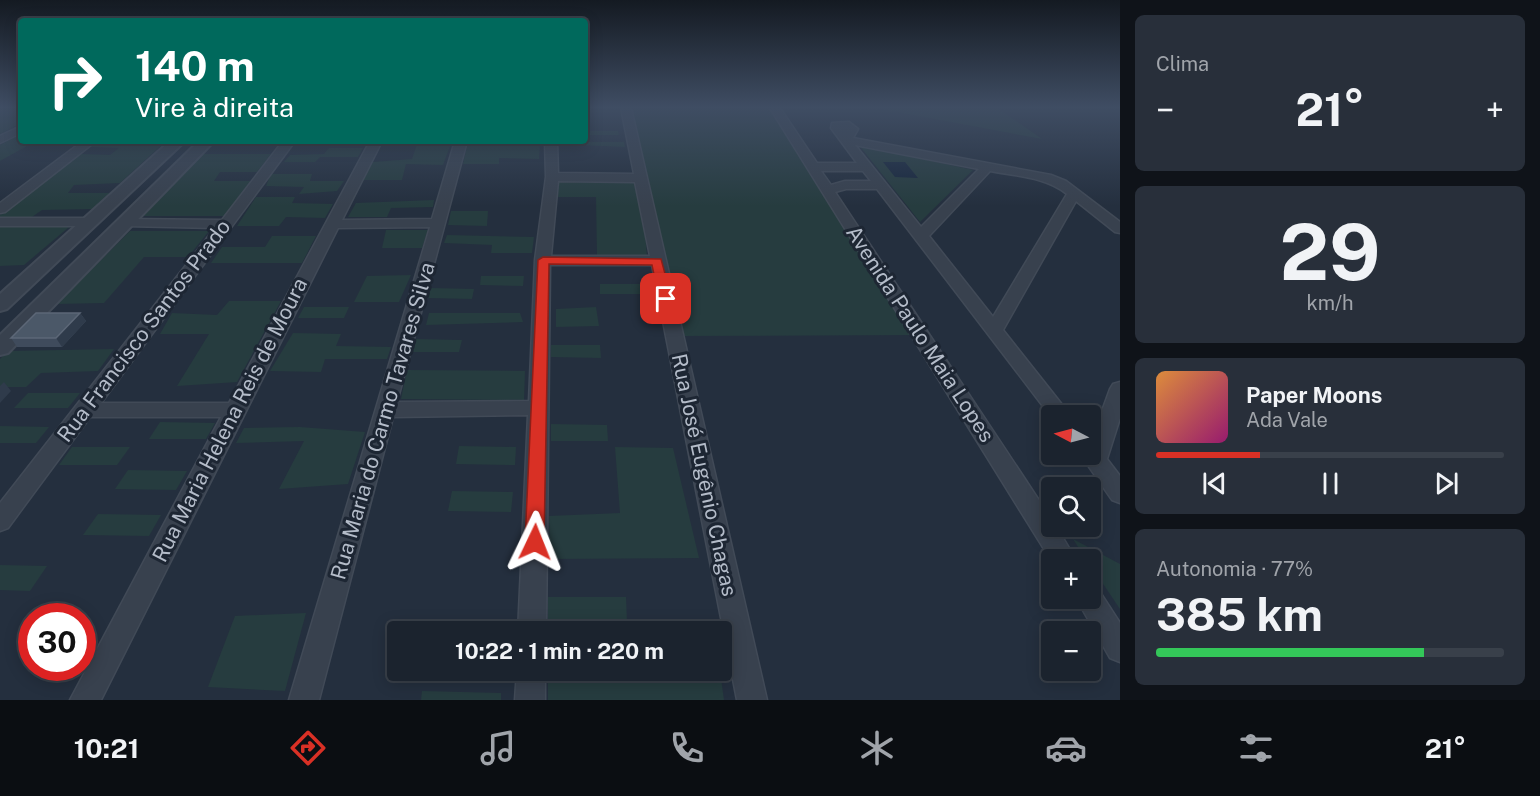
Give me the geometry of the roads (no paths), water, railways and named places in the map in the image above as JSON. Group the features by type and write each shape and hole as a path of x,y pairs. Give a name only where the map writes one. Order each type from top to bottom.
{"street":[{"name":"Rua José Eugênio Chagas","path":"633,141 752,700"},
{"name":"Avenida Paulo Maia Lopes","path":"797,141 834,192 1057,549"},
{"path":"847,141 1052,405"},
{"path":"849,141 1047,178 1062,184 1120,229"},
{"path":"0,209 86,144"},
{"path":"0,306 175,144"},
{"path":"0,348 204,144"},
{"name":"Rua Francisco Santos Prado","path":"0,521 287,144"},
{"name":"Rua Maria Helena Reis de Moura","path":"85,700 374,144"},
{"name":"Rua Maria do Carmo Tavares Silva","path":"304,700 460,144"},
{"path":"532,621 543,260 552,177 551,144"},
{"path":"814,167 867,167"},
{"path":"921,236 987,167"},
{"path":"552,177 640,178"},
{"path":"834,192 880,185"},
{"path":"994,331 1074,194"},
{"path":"0,222 90,222"},
{"path":"125,222 225,224"},
{"path":"333,224 438,223"},
{"path":"543,260 657,261"},
{"path":"1101,436 1120,389"},
{"path":"386,410 539,408"},
{"path":"84,410 235,410"},
{"path":"1100,465 1120,493"},
{"path":"1096,609 1120,648"},
{"path":"530,700 531,681"}],"water":[{"path":"883,162 905,162 918,178 895,177"}]}
